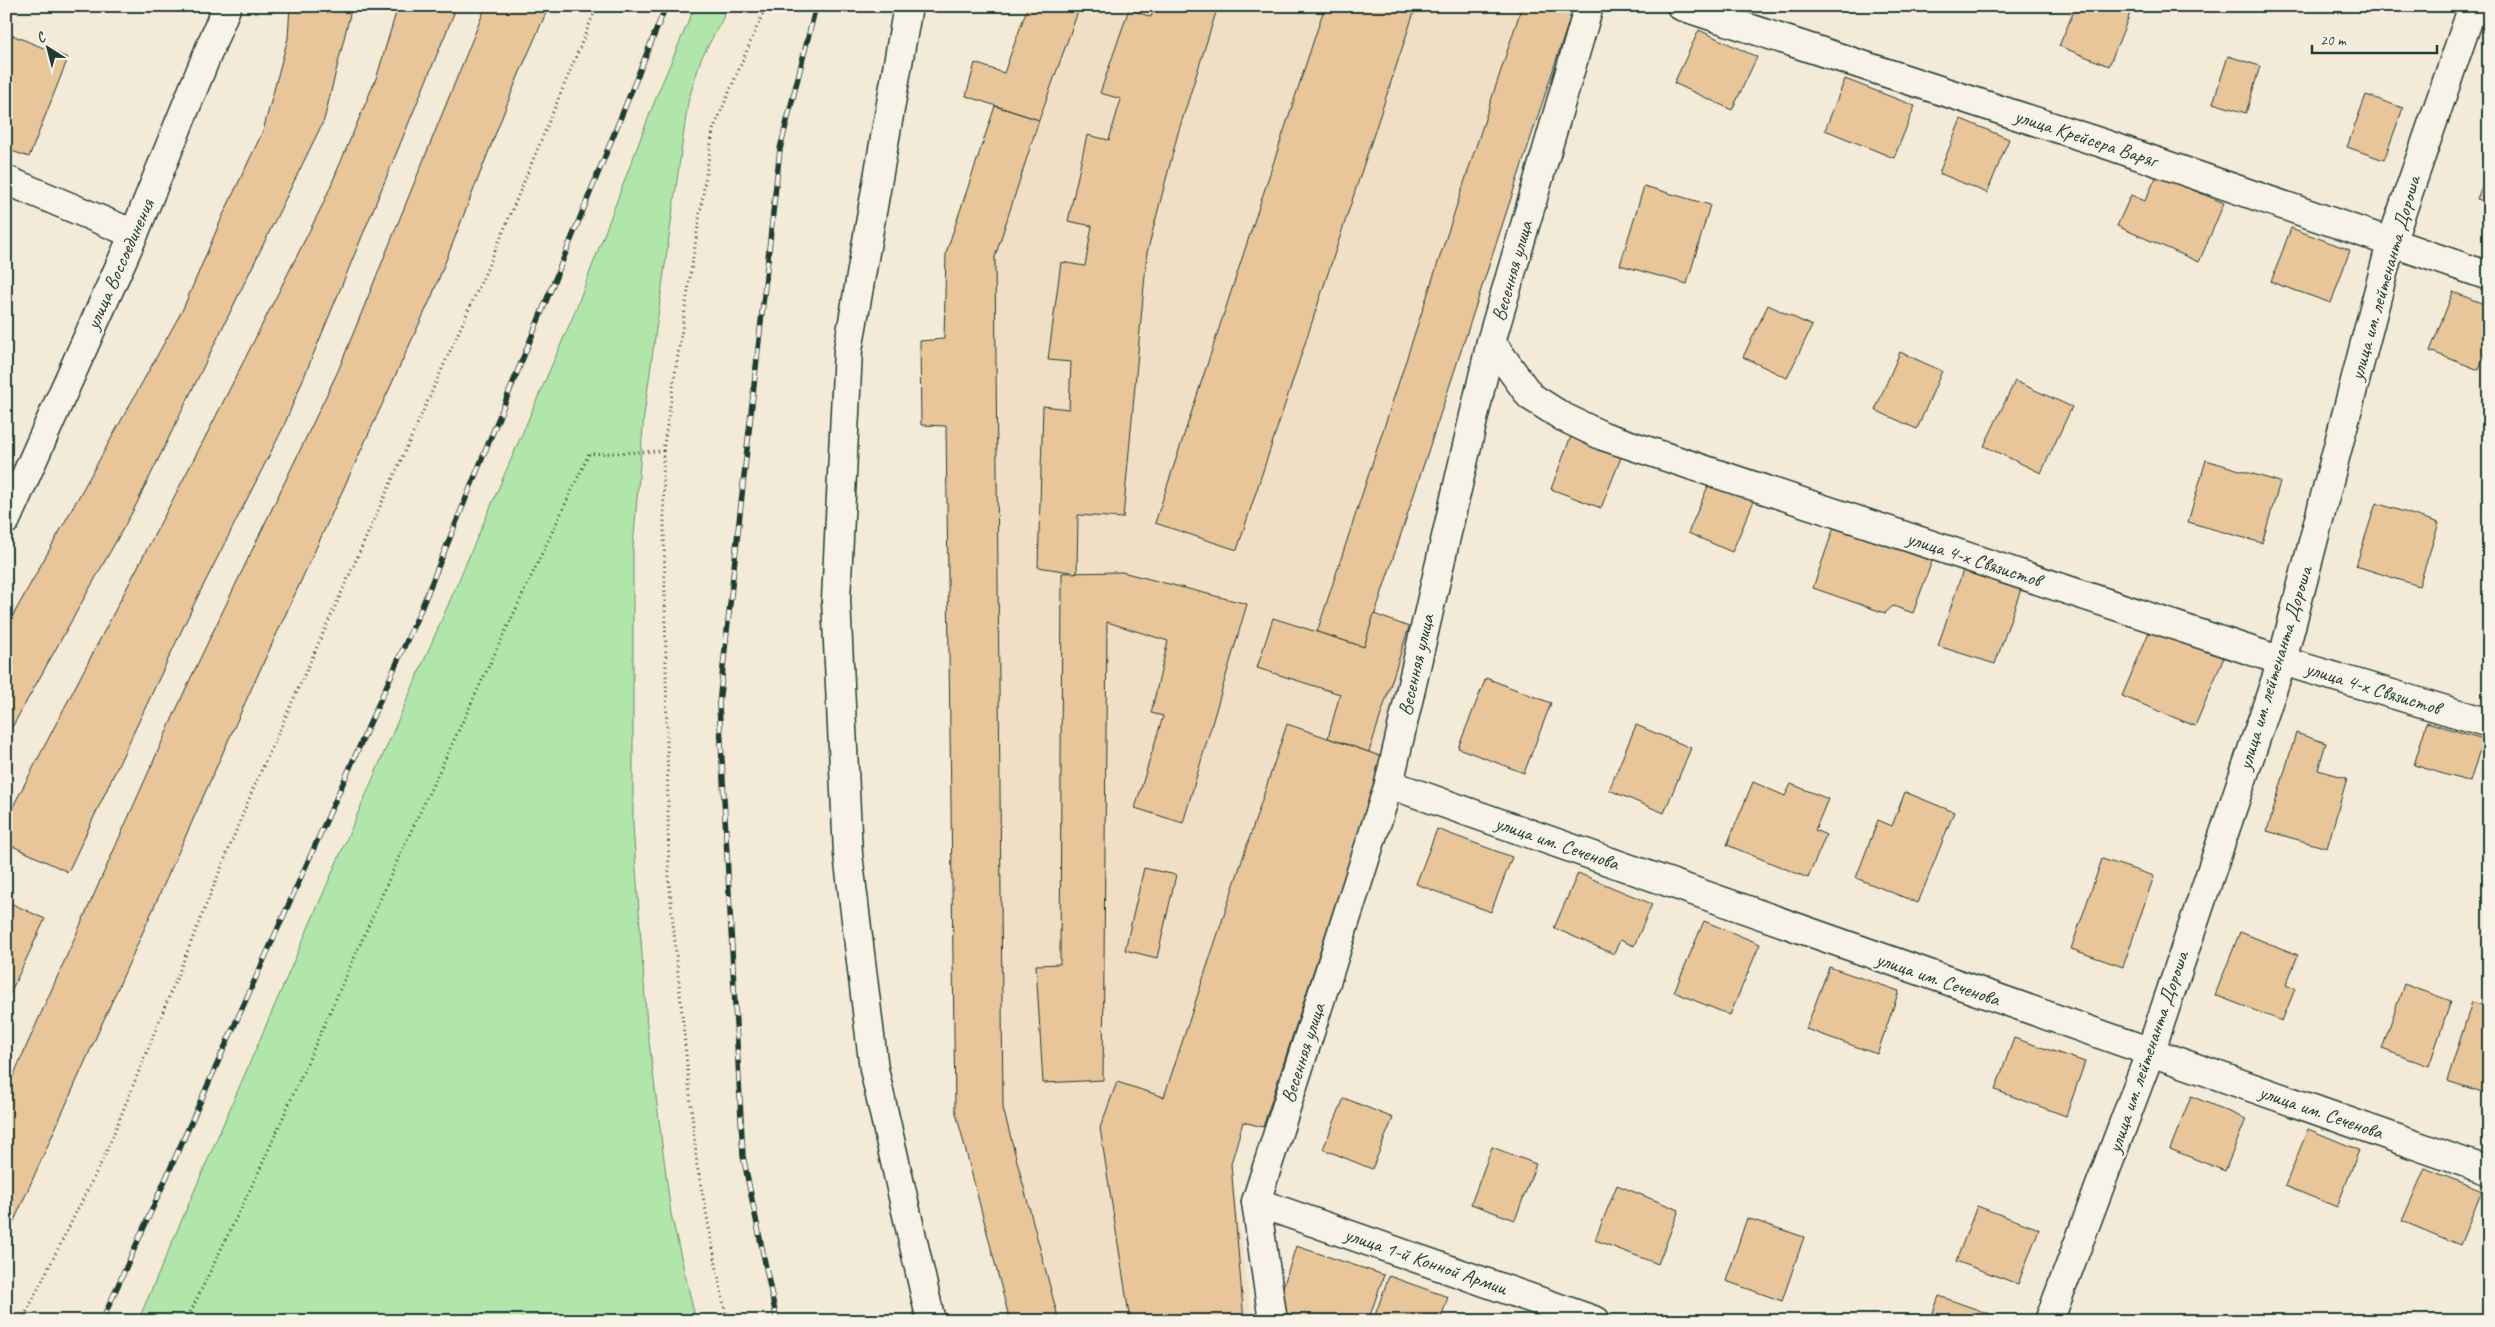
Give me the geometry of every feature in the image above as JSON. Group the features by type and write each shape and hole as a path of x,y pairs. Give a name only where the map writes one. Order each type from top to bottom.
{"street":[{"name":"улица Воссоединения","path":"6,520 134,234 227,6"},
{"path":"908,6 848,350 836,600 848,854 874,1069 931,1321"},
{"name":"Весенняя улица","path":"1273,1321 1256,1202 1389,784 1491,342 1589,6"},
{"name":"улица Крейсера Варяг","path":"1680,6 2108,144 2489,276"},
{"name":"улица им. лейтенанта Дороша","path":"2049,1321 2150,1053 2282,661 2391,243 2473,6"},
{"path":"6,180 134,234"},
{"name":"улица 4-х Связистов","path":"1491,342 1530,396 1563,417 1603,436 2282,661 2489,723"},
{"name":"улица им. Сеченова","path":"1389,784 2489,1171"},
{"name":"улица 1-й Конной Армии","path":"1256,1202 1596,1321"}],"path":[{"path":"22,1321 105,1155 253,789 496,249 597,6"},
{"path":"727,1321 697,1165 669,882 662,451 713,130 766,6"},
{"path":"186,1321 260,1169 403,848 589,454 662,451"}],"shaded area":[{"path":"1028,6 1574,6 1375,614 1409,627 1383,757 1263,1127 1243,1122 1231,1163 1252,1321 1010,1321 946,426 921,425 920,341 944,339 946,253 995,106 966,96 975,63 1004,73"}],"green space":[{"path":"695,6 725,6 723,18 701,59 688,102 644,415 633,547 633,825 647,1026 671,1214 696,1321 138,1321 574,314 657,95"}],"building":[{"path":"290,6 352,6 324,120 134,509 6,738 6,628 183,309 223,215 263,131 288,38"},
{"path":"398,6 457,6 283,428 196,600 68,872 6,843 6,820 210,428 323,204 377,76"},
{"path":"486,6 549,6 517,79 432,296 249,694 6,1239 6,1092 186,688 338,371"},
{"path":"1028,6 1080,6 1039,120 966,96 975,63 1004,73"},
{"path":"1155,6 1218,6 1178,133 1147,253 1123,518 1078,515 1077,573 1038,567 1043,406 1069,409 1071,362 1048,360 1061,262 1085,266 1092,226 1068,221 1087,135 1109,140 1121,99 1100,93 1129,9 1151,17"},
{"path":"1325,6 1416,6 1237,550 1155,523"},
{"path":"1522,6 1574,6 1364,647 1317,632"},
{"path":"2076,6 2133,6 2109,66 2059,46"},
{"path":"1699,30 1757,57 1732,110 1674,83"},
{"path":"12,35 68,58 29,157 6,149 6,49"},
{"path":"2228,56 2260,66 2246,113 2213,103"},
{"path":"1845,79 1915,106 1894,158 1825,130"},
{"path":"2366,95 2403,108 2384,160 2347,147"},
{"path":"995,106 1039,120 995,257 1003,1108 1059,1321 1010,1321 955,1109 946,426 921,425 920,341 944,339 946,253"},
{"path":"1961,119 2009,139 1987,193 1939,173"},
{"path":"2489,167 2489,203 2477,199"},
{"path":"2157,175 2224,203 2199,262 2117,226 2131,195 2145,201"},
{"path":"1644,186 1710,205 1687,284 1620,265"},
{"path":"2291,228 2350,250 2331,303 2271,282"},
{"path":"2453,292 2489,306 2489,344 2479,370 2430,351"},
{"path":"1768,305 1812,326 1787,378 1743,357"},
{"path":"1900,352 1942,371 1917,429 1875,410"},
{"path":"2015,381 2072,407 2041,473 1984,446"},
{"path":"1571,436 1622,455 1601,508 1551,489"},
{"path":"2206,460 2280,482 2262,543 2188,522"},
{"path":"1712,477 1756,496 1732,552 1688,533"},
{"path":"2376,503 2439,523 2419,586 2356,566"},
{"path":"1834,527 1932,561 1913,613 1893,606 1885,613 1813,588"},
{"path":"1963,570 2021,589 1995,664 1938,646"},
{"path":"1122,572 1247,604 1183,823 1135,808 1163,716 1151,713 1168,641 1107,622 1103,1080 1043,1083 1036,965 1060,964 1062,573"},
{"path":"1374,614 1409,627 1369,752 1328,738 1340,694 1257,668 1273,618 1364,647"},
{"path":"2152,625 2225,655 2195,726 2122,696"},
{"path":"1486,678 1551,703 1524,773 1458,748"},
{"path":"2427,722 2483,739 2470,782 2414,765"},
{"path":"1287,724 1383,757 1263,1127 1243,1122 1231,1164 1244,1321 1130,1321 1100,1128 1117,1082 1164,1097"},
{"path":"1636,725 1691,748 1664,813 1609,790"},
{"path":"2296,733 2326,743 2318,770 2347,778 2327,848 2267,831"},
{"path":"1753,782 1785,796 1791,784 1828,799 1815,830 1826,835 1808,878 1727,845"},
{"path":"1905,792 1954,812 1918,903 1856,878 1878,820 1892,826"},
{"path":"1437,829 1512,857 1491,912 1416,884"},
{"path":"2102,859 2154,876 2123,967 2071,949"},
{"path":"1144,868 1176,875 1157,958 1125,950"},
{"path":"1578,873 1652,904 1634,946 1620,940 1614,954 1554,928"},
{"path":"6,901 45,919 6,1002"},
{"path":"1704,921 1760,944 1730,1015 1674,992"},
{"path":"2240,932 2298,955 2286,985 2295,989 2282,1021 2215,995"},
{"path":"1829,967 1899,991 1877,1054 1806,1029"},
{"path":"2404,984 2451,1001 2429,1066 2382,1049"},
{"path":"2472,1002 2489,1007 2489,1094 2447,1081"},
{"path":"2014,1038 2085,1062 2066,1116 1995,1090"},
{"path":"2191,1096 2246,1119 2225,1171 2170,1149"},
{"path":"1344,1098 1393,1118 1372,1169 1323,1149"},
{"path":"2308,1129 2359,1150 2337,1207 2285,1186"},
{"path":"1492,1147 1536,1164 1515,1220 1471,1204"},
{"path":"2425,1168 2482,1191 2460,1245 2402,1221"},
{"path":"1617,1185 1679,1210 1658,1264 1595,1240"},
{"path":"1977,1206 2039,1229 2018,1284 1956,1261"},
{"path":"1747,1218 1804,1237 1782,1301 1726,1281"},
{"path":"1296,1246 1384,1275 1368,1321 1342,1321 1326,1316 1324,1321 1308,1321 1276,1310"},
{"path":"1389,1276 1448,1297 1440,1321 1373,1321"},
{"path":"1939,1296 2004,1319 2004,1321 1930,1321"}],"railway":[{"path":"102,1321 421,609 666,6"},
{"path":"777,1321 743,1156 719,704 780,149 816,6"}]}
